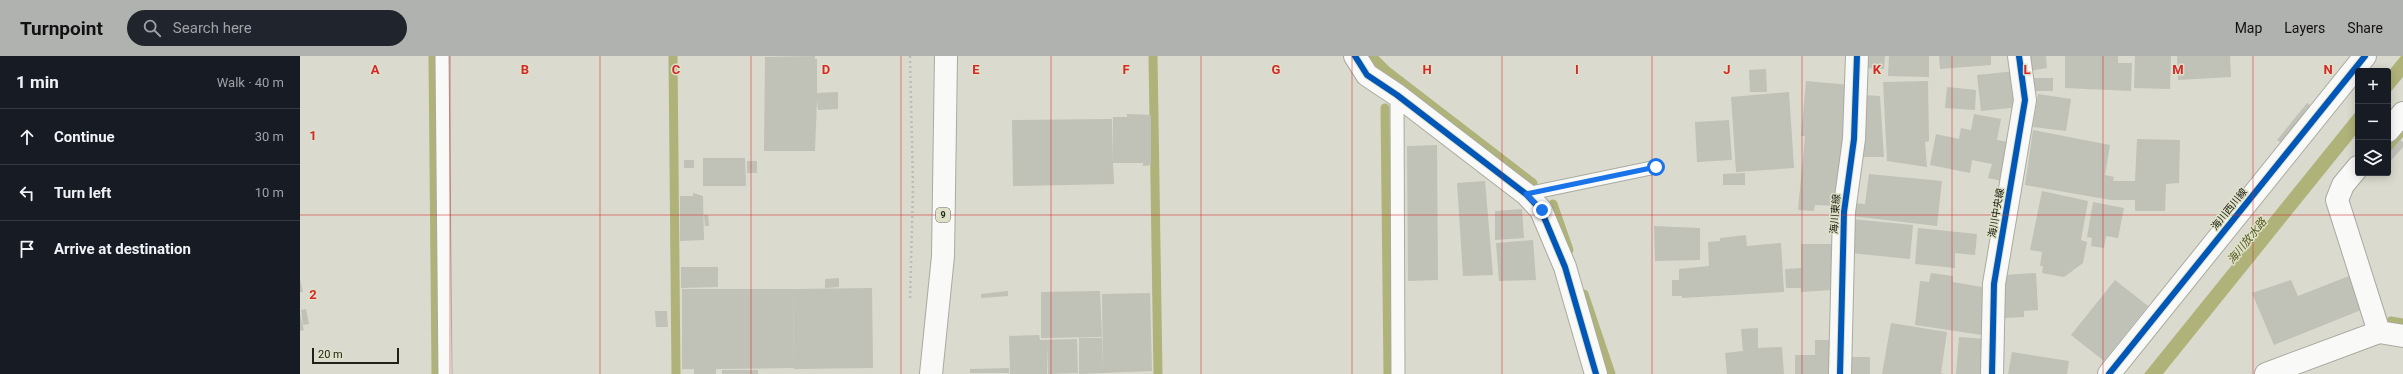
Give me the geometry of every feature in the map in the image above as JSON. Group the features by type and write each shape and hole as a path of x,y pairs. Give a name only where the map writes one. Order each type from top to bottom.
{"main road":[{"name":"9","path":"931,374 943,256 946,56"},
{"path":"1355,56 1367,75 1397,95 1526,194 1542,210 1565,267 1596,374"},
{"name":"海川東線","path":"1840,374 1844,212 1854,139 1857,56"},
{"name":"海川中央線","path":"1992,374 1994,284 2025,100 2020,56"},
{"name":"海川西川線","path":"2109,374 2365,56"},
{"path":"2391,127 2403,113"},
{"path":"2355,170 2343,185 2337,200 2379,332"},
{"path":"2266,374 2379,332 2403,336"}],"lane":[{"path":"442,56 445,374"},
{"path":"1397,95 1398,374"},
{"path":"1526,194 1656,167"}],"path":[{"path":"910,56 913,188 910,304"}],"shaded area":[{"path":"2401,56 2403,56 2403,77 2391,91 2391,68"},
{"path":"2355,113 2355,136 2163,374 2144,374"}],"building":[{"path":"815,56 815,59 817,59 817,93 838,92 838,109 818,110 817,100 815,151 764,151 765,57"},
{"path":"1863,56 1885,56 1884,69 1863,68"},
{"path":"1889,56 1929,56 1929,77 1888,76"},
{"path":"1939,56 1991,56 1991,65 1940,69"},
{"path":"2028,56 2046,56 2047,68 2029,71"},
{"path":"2065,56 2118,56 2118,63 2132,63 2131,91 2065,88"},
{"path":"2135,56 2171,56 2170,89 2134,88"},
{"path":"2177,56 2230,56 2231,77 2178,80"},
{"path":"1766,69 1767,92 1750,92 1749,70"},
{"path":"2015,71 2019,107 1981,111 1977,75"},
{"path":"2032,78 2053,78 2053,91 2031,91"},
{"path":"1806,81 1850,85 1838,206 1815,205 1814,211 1798,210 1805,136 1801,136"},
{"path":"1928,81 1929,141 1925,142 1927,167 1887,161 1883,82"},
{"path":"1947,87 1976,90 1975,110 1945,108"},
{"path":"1789,92 1794,168 1736,172 1731,97"},
{"path":"2038,94 2071,99 2066,131 2033,127"},
{"path":"1863,95 1880,96 1884,157 1861,157"},
{"path":"2307,103 2314,108 2284,145 2277,140"},
{"path":"1127,114 1151,115 1151,165 1143,166 1143,163 1113,163 1114,184 1013,186 1012,120 1112,119 1113,161 1113,117 1127,117"},
{"path":"1974,114 2001,119 1997,140 2014,143 2007,182 1988,178 1992,164 1972,160 1970,173 1930,165 1936,134 1959,139 1961,128 1971,130"},
{"path":"1729,120 1732,160 1697,162 1695,122"},
{"path":"2033,130 2110,145 2105,175 2114,177 2113,181 2135,181 2137,139 2180,140 2179,183 2166,184 2165,211 2135,211 2135,200 2111,200 2025,185"},
{"path":"2400,140 2403,142 2403,147 2391,161 2391,150"},
{"path":"1437,145 1438,280 1408,281 1407,146"},
{"path":"703,158 745,158 746,186 703,186"},
{"path":"684,160 694,160 694,168 684,168"},
{"path":"747,161 757,161 757,173 747,173"},
{"path":"1745,173 1745,185 1723,185 1723,174"},
{"path":"1869,174 1942,181 1937,226 1852,216 1854,203 1865,204"},
{"path":"1485,181 1493,275 1463,276 1457,183"},
{"path":"2042,191 2088,201 2081,240 2087,242 2083,263 2064,277 2042,273 2043,266 2040,266 2042,252 2030,250"},
{"path":"693,193 703,196 704,240 680,241 680,196 693,196"},
{"path":"2093,202 2124,208 2118,238 2106,236 2104,248 2091,246 2092,238 2087,237"},
{"path":"1522,209 1524,238 1495,240 1495,211"},
{"path":"704,215 708,215 709,226 705,226"},
{"path":"1852,219 1913,225 1910,259 1850,253"},
{"path":"1654,226 1700,228 1700,260 1655,261"},
{"path":"1918,228 1977,234 1975,255 1955,253 1955,268 1915,264"},
{"path":"1746,235 1747,246 1781,243 1784,292 1682,298 1682,296 1672,296 1672,280 1679,280 1679,269 1709,266 1708,242 1720,241 1720,238"},
{"path":"1533,240 1536,280 1499,281 1496,243"},
{"path":"1801,244 1832,244 1832,290 1801,292 1801,288 1786,288 1785,269 1801,268"},
{"path":"681,267 718,267 718,287 681,288"},
{"path":"1931,273 1953,276 1953,282 1988,288 1982,335 1915,325 1920,281 1929,282"},
{"path":"2036,273 2038,310 2024,311 2024,317 2004,318 2003,275"},
{"path":"2349,276 2361,310 2274,345 2252,293 2291,280 2298,296"},
{"path":"839,278 839,287 825,288 825,279"},
{"path":"300,279 303,292 300,292"},
{"path":"2115,280 2148,306 2104,361 2071,335"},
{"path":"872,288 873,368 794,369 793,289"},
{"path":"682,289 793,289 794,368 716,369 716,374 694,374 694,369 682,369"},
{"path":"1008,291 1008,296 981,298 981,294"},
{"path":"1100,291 1102,337 1041,338 1041,292"},
{"path":"1150,293 1152,371 1079,374 1079,338 1102,338 1103,372 1102,294"},
{"path":"306,309 309,324 303,325 301,310"},
{"path":"655,311 667,311 668,327 656,327"},
{"path":"300,314 304,330 300,331"},
{"path":"1891,323 1947,332 1941,373 1944,374 1882,374"},
{"path":"1758,328 1758,348 1782,347 1784,374 1727,374 1725,353 1743,351 1741,329"},
{"path":"1039,335 1040,340 1077,339 1078,373 1048,374 1047,344 1047,374 1010,374 1009,336"},
{"path":"1959,337 1986,339 1984,374 1956,374"},
{"path":"1815,340 1832,340 1832,374 1795,374 1795,355 1815,355"},
{"path":"2012,352 2069,361 2067,374 2008,374"},
{"path":"1847,357 1870,357 1870,374 1846,374"},
{"path":"1009,368 1009,373 970,373 970,369"},
{"path":"722,370 758,370 758,374 722,374"}],"waterway":[{"path":"433,56 436,374"},
{"path":"673,56 676,374"},
{"path":"1153,56 1158,374"},
{"path":"1372,56 1386,70 1533,183"},
{"path":"1385,108 1388,374"},
{"path":"2391,144 2403,130"},
{"path":"1553,204 1569,250"},
{"path":"1584,294 1611,374"},
{"path":"2391,321 2403,323"}],"cycle path":[{"path":"1355,56 1367,75 1397,95 1526,194 1541,210 1565,267 1596,374"},
{"path":"1840,374 1844,212 1854,139 1857,56"},
{"path":"1992,374 1994,284 2025,100 2019,56"},
{"path":"2109,374 2365,56"}],"route":[{"path":"1542,210 1526,194 1656,167"}],"water label":[{"name":"海川放水路","path":"2247,241"}]}
